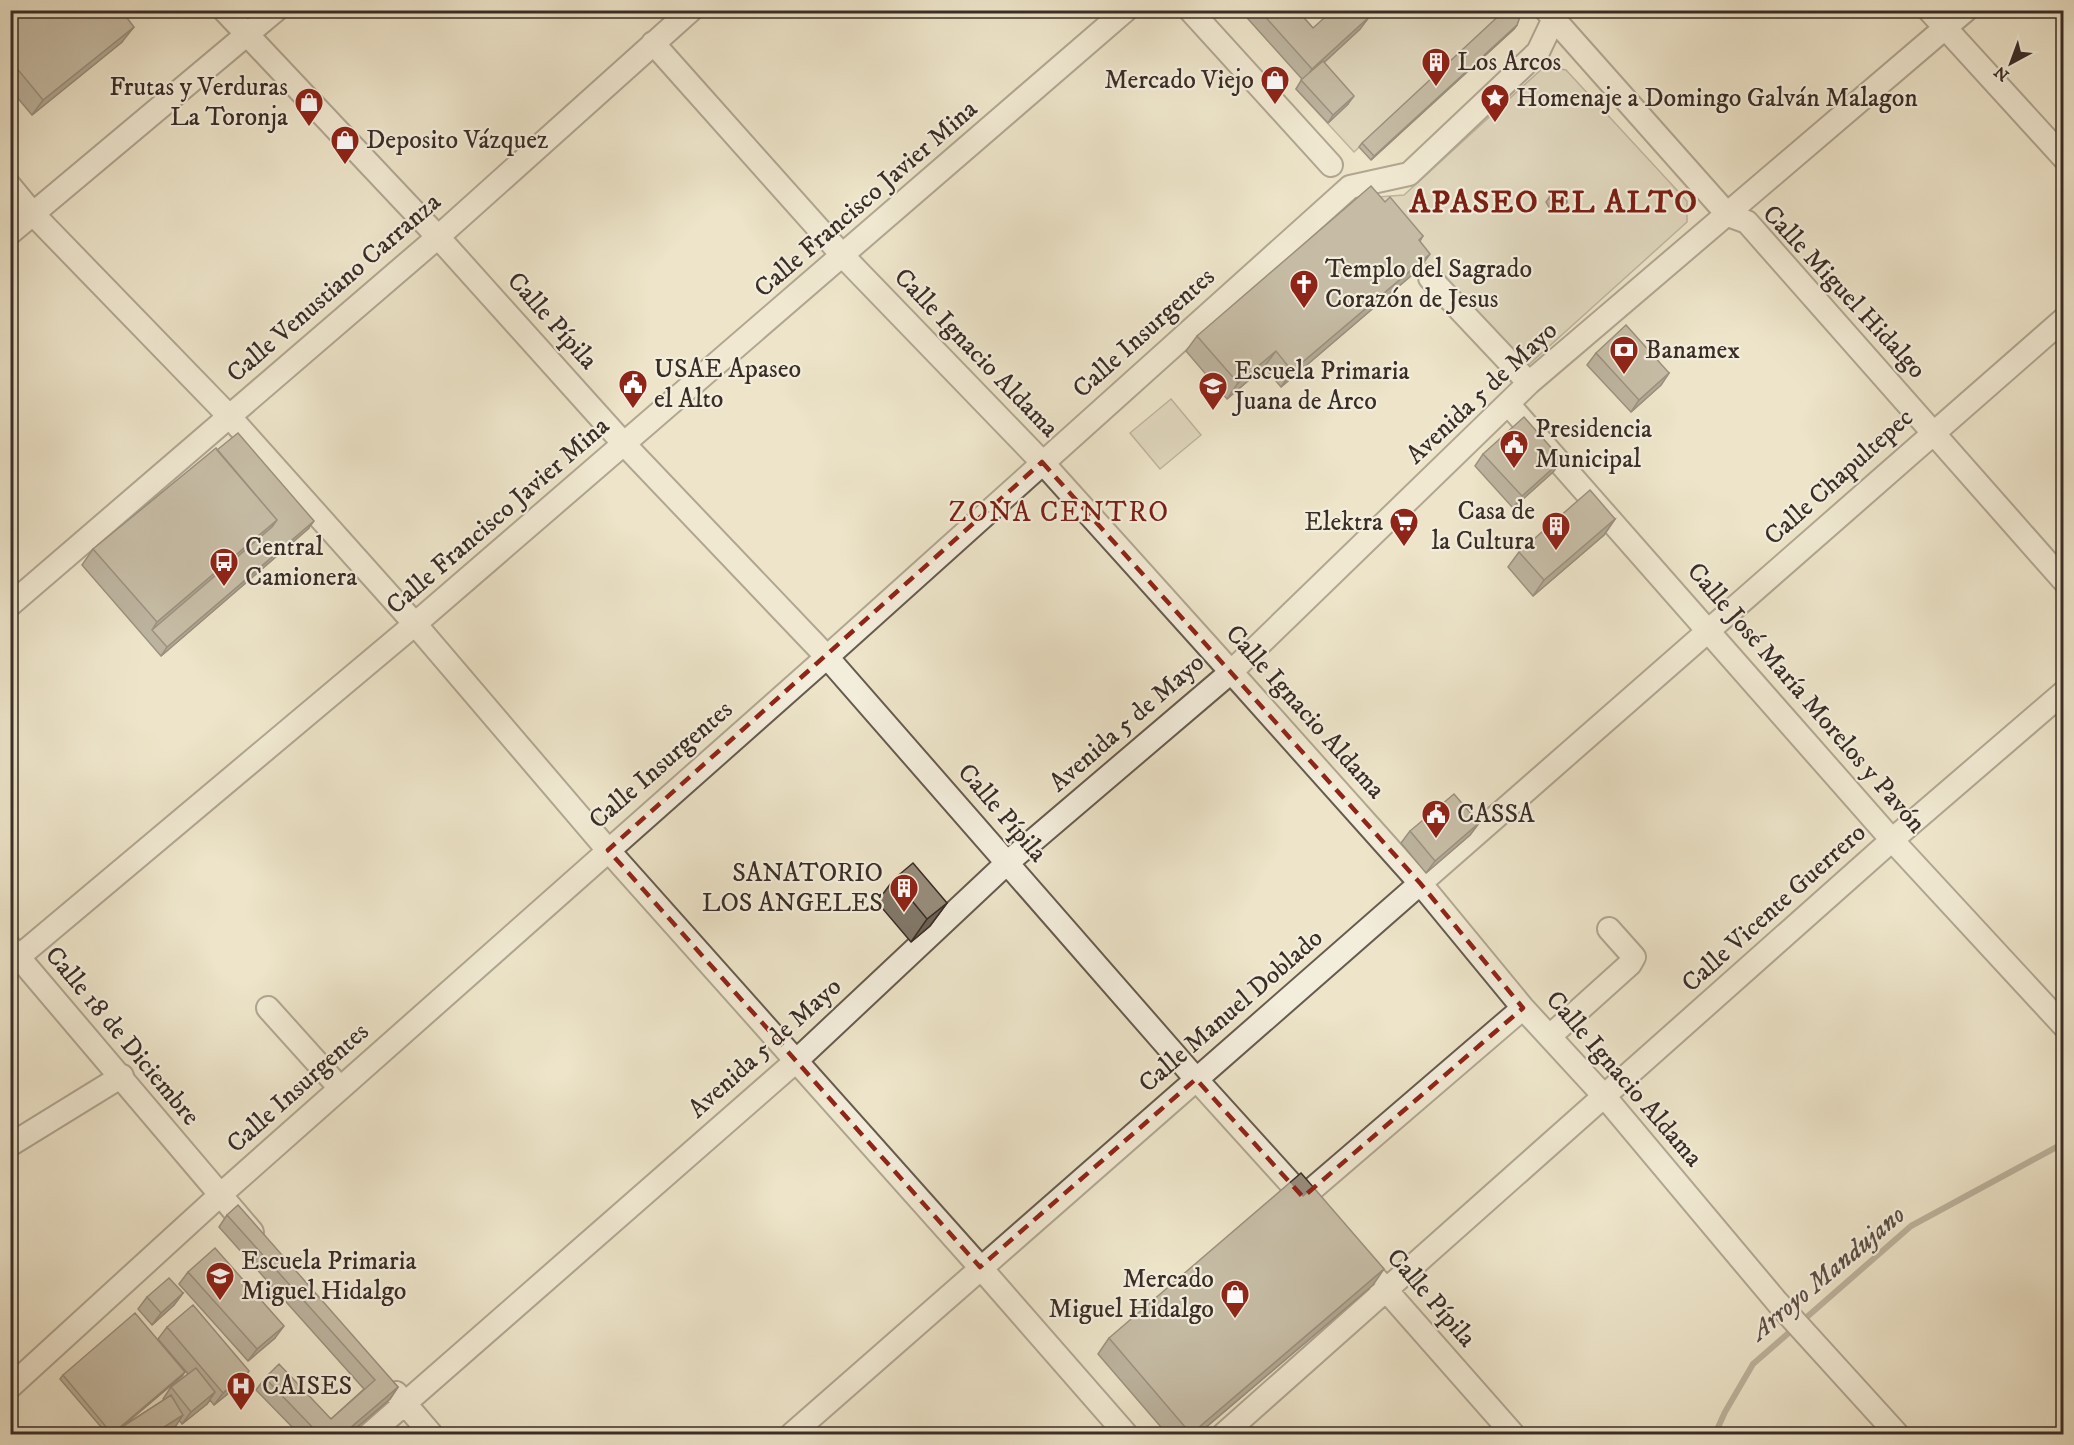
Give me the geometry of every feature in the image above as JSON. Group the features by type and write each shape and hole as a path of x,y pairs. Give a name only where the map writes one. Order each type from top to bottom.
{"street":[{"name":"Calle Pípila","path":"224,10 438,237 625,445 827,657 1196,1079 1326,1222"},
{"path":"10,233 276,10"},
{"name":"Calle Venustiano Carranza","path":"10,604 438,237 691,10"},
{"name":"Calle Francisco Javier Mina","path":"13,956 415,624 625,445 1125,10"},
{"path":"1190,10 1340,176 1409,174 1538,52 1553,14"},
{"path":"1929,10 2064,158"},
{"name":"Avenida 5 de Mayo","path":"370,1434 796,1061 1008,862 1231,672 1509,405 1529,383 1966,10"},
{"name":"Calle Miguel Hidalgo","path":"1553,14 1728,215 1747,222 2064,581"},
{"name":"Calle Ignacio Aldama","path":"653,43 843,256 1042,462 1420,883 1523,1008 1605,1097 1777,1302 1897,1434"},
{"name":"Calle Insurgentes","path":"10,1387 219,1196 827,657 1042,462 1340,176"},
{"path":"10,186 34,215 229,416 415,624 608,850 1126,1434"},
{"path":"1430,278 1529,383"},
{"name":"Calle Chapultepec","path":"1709,631 1933,431 2064,319"},
{"name":"Calle José María Morelos y Pavón","path":"1509,405 1892,840 2064,1026"},
{"name":"Calle Manuel Doblado","path":"792,1434 1709,631"},
{"name":"Calle Vicente Guerrero","path":"1224,1434 1892,840 2064,692"},
{"path":"1550,1036 1630,964 1634,957 1609,929"},
{"name":"Calle 18 de Diciembre","path":"13,956 122,1076 219,1196 266,1248"},
{"path":"268,1008 340,1088"},
{"path":"1303,1197 1523,1008"},
{"path":"10,1145 122,1076"},
{"name":"Calle Pípila","path":"1341,1239 1513,1434"},
{"path":"382,1377 431,1434"}],"highlighted area":[{"path":"1042,462 1420,883 1523,1008 1303,1197 1196,1079 980,1267 608,850"}],"shaded area":[{"path":"1340,11 1505,11 1354,152 1296,89 1360,29"},
{"path":"1545,66 1566,70 1687,201 1687,222 1523,370 1366,198 1404,195"},
{"path":"1171,399 1201,435 1160,469 1130,433"}],"building":[{"path":"10,10 121,10 134,27 43,100 10,60"},
{"path":"1259,10 1297,10 1313,28 1333,10 1361,10 1369,17 1312,69"},
{"name":"Los Arcos","path":"1505,10 1521,10 1517,25 1374,156 1362,143"},
{"path":"1323,61 1354,96 1333,115 1301,80"},
{"name":"Templo del Sagrado Corazón de Jesus","path":"1371,186 1385,202 1390,197 1423,236 1419,240 1430,254 1292,371 1276,351 1238,383 1197,336"},
{"path":"1560,190 1565,193 1567,202 1563,207 1555,208 1549,198 1554,191"},
{"name":"Banamex","path":"1626,325 1669,373 1639,400 1596,353"},
{"name":"Presidencia Municipal","path":"1524,417 1562,460 1522,496 1483,454"},
{"name":"Central Camionera","path":"238,433 314,521 167,647 152,630 272,527 277,520 217,450"},
{"path":"216,448 277,520 157,622 93,549"},
{"name":"Casa de la Cultura","path":"1590,490 1615,519 1544,580 1519,552"},
{"name":"CASSA","path":"1454,794 1479,823 1435,861 1410,831"},
{"path":"913,863 947,903 927,919 894,879"},
{"name":"Mercado Miguel Hidalgo","path":"1301,1173 1384,1269 1191,1434 1109,1338"},
{"path":"238,1205 398,1387 343,1434 319,1434 265,1378 279,1364 331,1419 375,1380 227,1215"},
{"path":"215,1248 284,1326 257,1349 188,1272"},
{"path":"169,1278 183,1293 161,1313 147,1297"},
{"path":"193,1305 249,1371 223,1393 167,1327"},
{"path":"135,1313 185,1372 112,1434 63,1375"},
{"path":"196,1368 215,1392 191,1412 171,1387"},
{"path":"171,1395 183,1415 153,1434 123,1434 119,1429"}],"waterway":[{"name":"Arroyo Mandujano","path":"1715,1434 1753,1364 1911,1226 2064,1143"}],"place":[{"name":"Los Arcos","path":"1436,88"},
{"name":"Mercado Viejo","path":"1275,106"},
{"name":"Homenaje a Domingo Galván Malagon","path":"1495,124"},
{"name":"Frutas y Verduras La Toronja","path":"309,128"},
{"name":"Deposito Vázquez","path":"345,166"},
{"name":"Templo del Sagrado Corazón de Jesus","path":"1304,310"},
{"name":"Banamex","path":"1624,376"},
{"name":"USAE Apaseo el Alto","path":"633,410"},
{"name":"Escuela Primaria Juana de Arco","path":"1213,412"},
{"name":"Presidencia Municipal","path":"1514,470"},
{"name":"Elektra","path":"1404,548"},
{"name":"Casa de la Cultura","path":"1556,552"},
{"name":"Central Camionera","path":"224,588"},
{"name":"CASSA","path":"1436,840"},
{"name":"SANATORIO LOS ANGELES","path":"904,914"},
{"name":"Escuela Primaria Miguel Hidalgo","path":"220,1302"},
{"name":"Mercado Miguel Hidalgo","path":"1235,1320"},
{"name":"CAISES","path":"241,1412"}],"district":[{"name":"APASEO EL ALTO","path":"1554,203"},
{"name":"ZONA CENTRO","path":"1059,512"}]}
